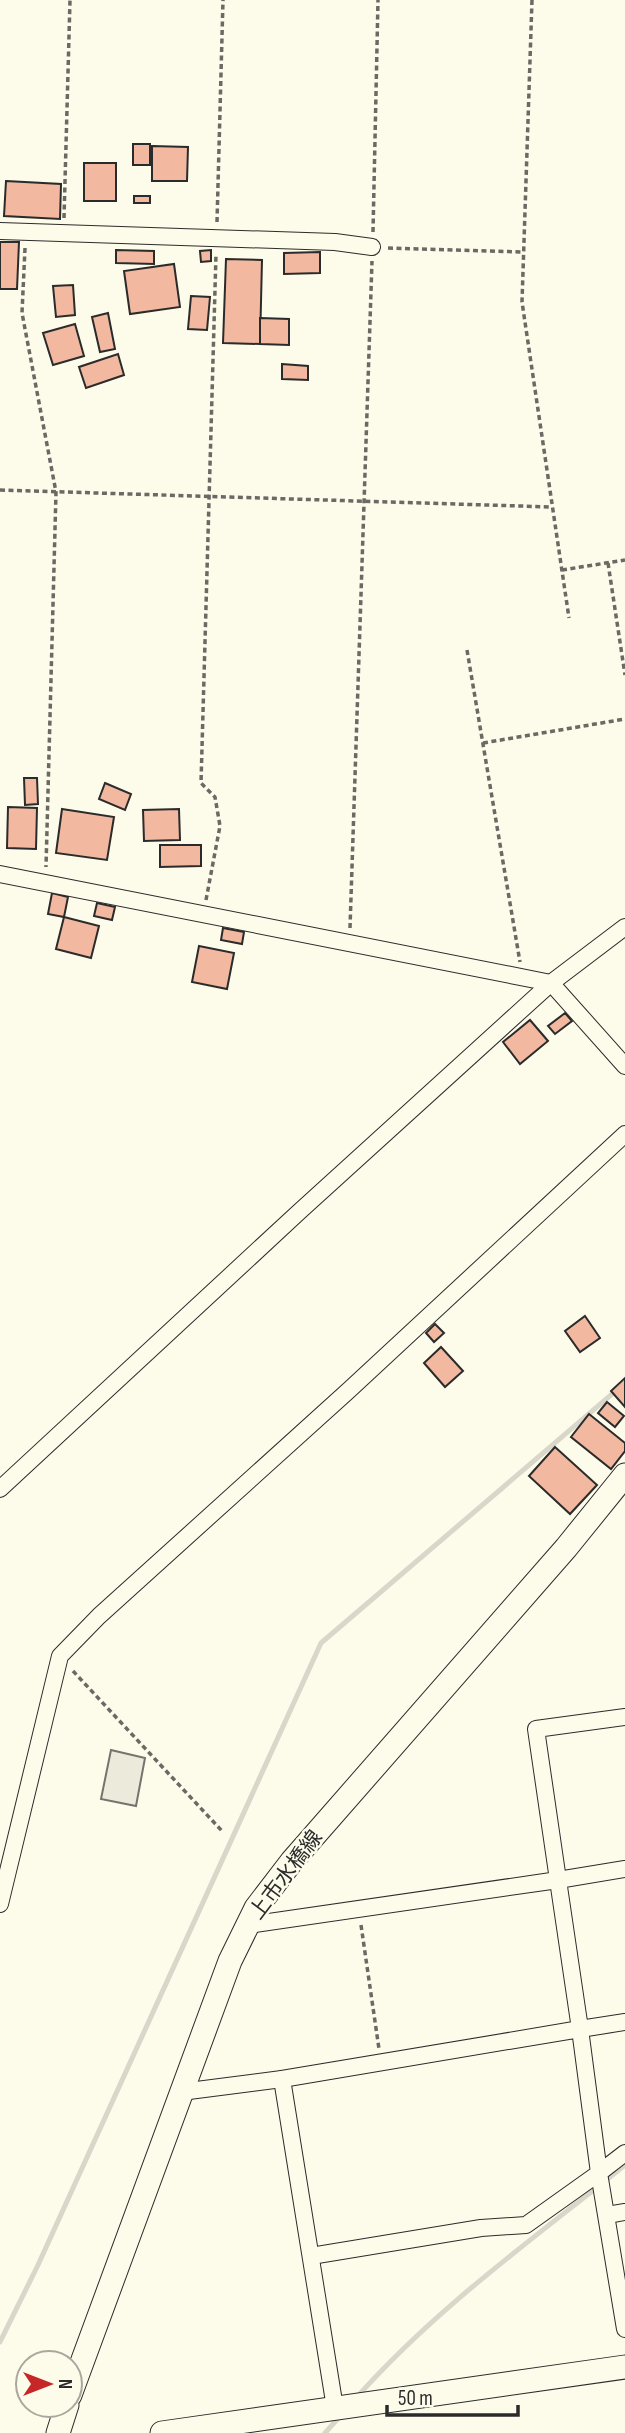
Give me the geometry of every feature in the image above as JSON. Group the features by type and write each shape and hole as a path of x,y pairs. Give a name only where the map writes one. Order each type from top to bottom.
{"main road":[{"name":"上市水橋線","path":"84,2357 230,1961 256,1908 292,1861 502,1622 625,1475"},
{"path":"162,2433 233,2428 335,2408 625,2367"}],"street":[{"path":"0,231 335,242 372,247"},
{"path":"0,874 551,983 625,1066"},
{"path":"0,1489 551,983 625,927"},
{"path":"0,1904 60,1656 99,1616 358,1382 625,1134"},
{"path":"625,1717 536,1729 599,2173 625,2329"},
{"path":"248,1925 625,1869"},
{"path":"181,2092 282,2079 625,2022"},
{"path":"282,2079 335,2408"},
{"path":"310,2256 481,2228 526,2225 625,2153"},
{"path":"607,2215 625,2212"}],"path":[{"path":"64,233 70,0"},
{"path":"203,915 220,826 215,797 201,783 223,0"},
{"path":"349,943 378,0"},
{"path":"531,0 522,302 569,618"},
{"path":"26,232 22,313 57,492 45,883"},
{"path":"372,247 523,252"},
{"path":"0,490 552,507"},
{"path":"562,570 625,560"},
{"path":"608,562 625,676"},
{"path":"467,650 523,978"},
{"path":"483,743 625,719"},
{"path":"60,1656 222,1831"},
{"path":"358,1909 381,2062"}],"shaded area":[{"path":"111,1750 145,1758 136,1806 101,1799"}],"building":[{"path":"133,144 150,144 150,165 133,165"},
{"path":"152,146 188,147 187,181 152,181"},
{"path":"84,163 116,163 116,201 84,201"},
{"path":"6,181 61,184 60,219 4,216"},
{"path":"134,196 150,196 150,203 134,203"},
{"path":"0,242 19,242 17,289 0,289"},
{"path":"116,250 154,251 154,264 116,263"},
{"path":"211,250 211,261 201,262 200,251"},
{"path":"320,252 320,273 284,274 284,253"},
{"path":"226,259 262,260 260,344 223,343"},
{"path":"174,264 180,307 130,314 124,271"},
{"path":"73,285 75,315 56,317 53,286"},
{"path":"191,296 210,297 207,330 188,329"},
{"path":"108,313 115,349 100,352 92,317"},
{"path":"260,318 289,319 289,345 260,344"},
{"path":"75,324 84,356 53,365 43,333"},
{"path":"118,354 124,375 86,388 79,367"},
{"path":"282,364 308,366 308,380 282,379"},
{"path":"24,778 37,778 38,804 25,805"},
{"path":"105,783 131,794 125,810 99,799"},
{"path":"8,807 37,808 36,849 7,848"},
{"path":"62,809 114,817 107,860 56,853"},
{"path":"179,809 180,840 144,841 143,810"},
{"path":"160,845 201,845 201,866 160,867"},
{"path":"52,893 68,897 64,917 48,914"},
{"path":"97,903 115,907 112,920 94,916"},
{"path":"64,917 99,926 91,958 56,949"},
{"path":"223,928 244,932 242,944 221,940"},
{"path":"199,946 234,953 227,989 192,982"},
{"path":"565,1013 572,1021 555,1034 548,1026"},
{"path":"530,1020 548,1041 520,1064 503,1042"},
{"path":"585,1316 600,1338 580,1352 565,1331"},
{"path":"435,1324 444,1333 434,1342 426,1333"},
{"path":"441,1347 463,1371 445,1387 424,1363"},
{"path":"625,1378 625,1407 611,1391"},
{"path":"607,1402 624,1416 615,1427 598,1413"},
{"path":"589,1414 625,1443 625,1451 611,1469 571,1437"},
{"path":"555,1447 597,1485 570,1514 529,1476"}],"waterway":[{"path":"0,2342 38,2265 321,1643 625,1383"},
{"path":"357,2397 452,2304 625,2165"},
{"path":"325,2433 342,2414"}]}
